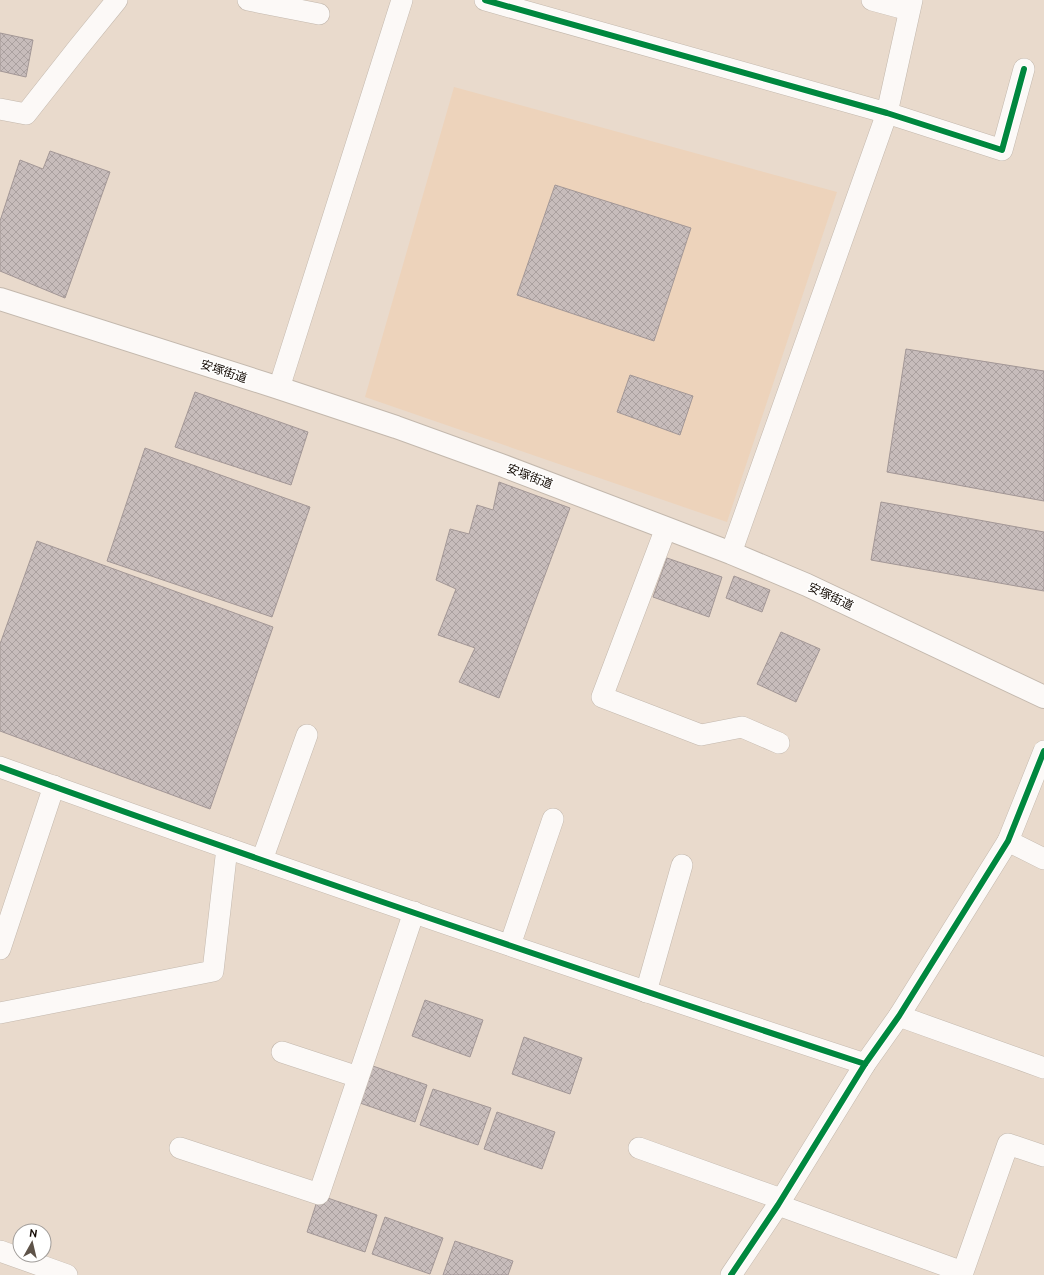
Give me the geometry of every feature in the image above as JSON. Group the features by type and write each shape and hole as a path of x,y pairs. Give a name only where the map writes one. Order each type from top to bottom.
{"main road":[{"name":"安塚街道","path":"0,299 403,429 732,553 807,585 1044,697"}],"street":[{"path":"0,109 26,114 118,0"},
{"path":"248,0 319,14"},
{"path":"279,388 402,0"},
{"path":"485,0 887,113 1002,150 1024,69"},
{"path":"732,553 887,113 910,5 872,0"},
{"path":"666,528 602,697 701,735 742,727 779,743"},
{"path":"262,860 307,735"},
{"path":"731,1275 780,1202 865,1064 899,1016 1008,841 1044,751"},
{"path":"0,767 227,848 646,992 865,1064"},
{"path":"0,948 54,786"},
{"path":"510,945 553,819"},
{"path":"1008,841 1044,859"},
{"path":"0,1013 213,971 227,848"},
{"path":"646,992 682,865"},
{"path":"180,1148 319,1194 414,912"},
{"path":"899,1016 1044,1068"},
{"path":"282,1052 358,1077"},
{"path":"639,1148 962,1272 1008,1144 1044,1156"},
{"path":"0,1251 65,1275"}],"shaded area":[{"path":"454,87 837,192 727,522 365,397"}],"building":[{"path":"0,33 33,40 26,77 0,71"},
{"path":"50,151 110,172 65,298 0,271 0,221 20,160 43,169"},
{"path":"555,185 691,228 654,341 517,295"},
{"path":"906,349 1044,371 1044,501 887,472"},
{"path":"630,375 693,396 680,435 617,412"},
{"path":"195,392 308,432 291,485 175,447"},
{"path":"145,448 310,507 272,617 107,561"},
{"path":"499,482 570,508 499,698 459,682 475,648 438,635 456,589 436,580 450,529 469,534 477,505 493,510"},
{"path":"881,502 1044,532 1044,591 871,560"},
{"path":"37,541 273,627 210,809 0,731 0,644"},
{"path":"667,558 722,577 709,617 653,597"},
{"path":"734,576 770,590 762,612 726,598"},
{"path":"781,632 820,649 796,702 757,684"},
{"path":"425,1000 483,1020 470,1057 412,1036"},
{"path":"524,1037 582,1058 570,1094 512,1074"},
{"path":"370,1065 427,1085 415,1122 357,1102"},
{"path":"433,1089 491,1108 478,1145 420,1125"},
{"path":"497,1112 555,1132 542,1169 484,1149"},
{"path":"319,1195 377,1215 365,1252 307,1232"},
{"path":"385,1217 443,1238 430,1274 372,1254"},
{"path":"455,1241 513,1261 508,1275 443,1275"}],"cycle path":[{"path":"485,0 887,113 1002,150 1024,69"},
{"path":"731,1275 778,1205 865,1064 899,1016 1008,841 1044,751"},
{"path":"0,767 432,919 865,1064"}]}
